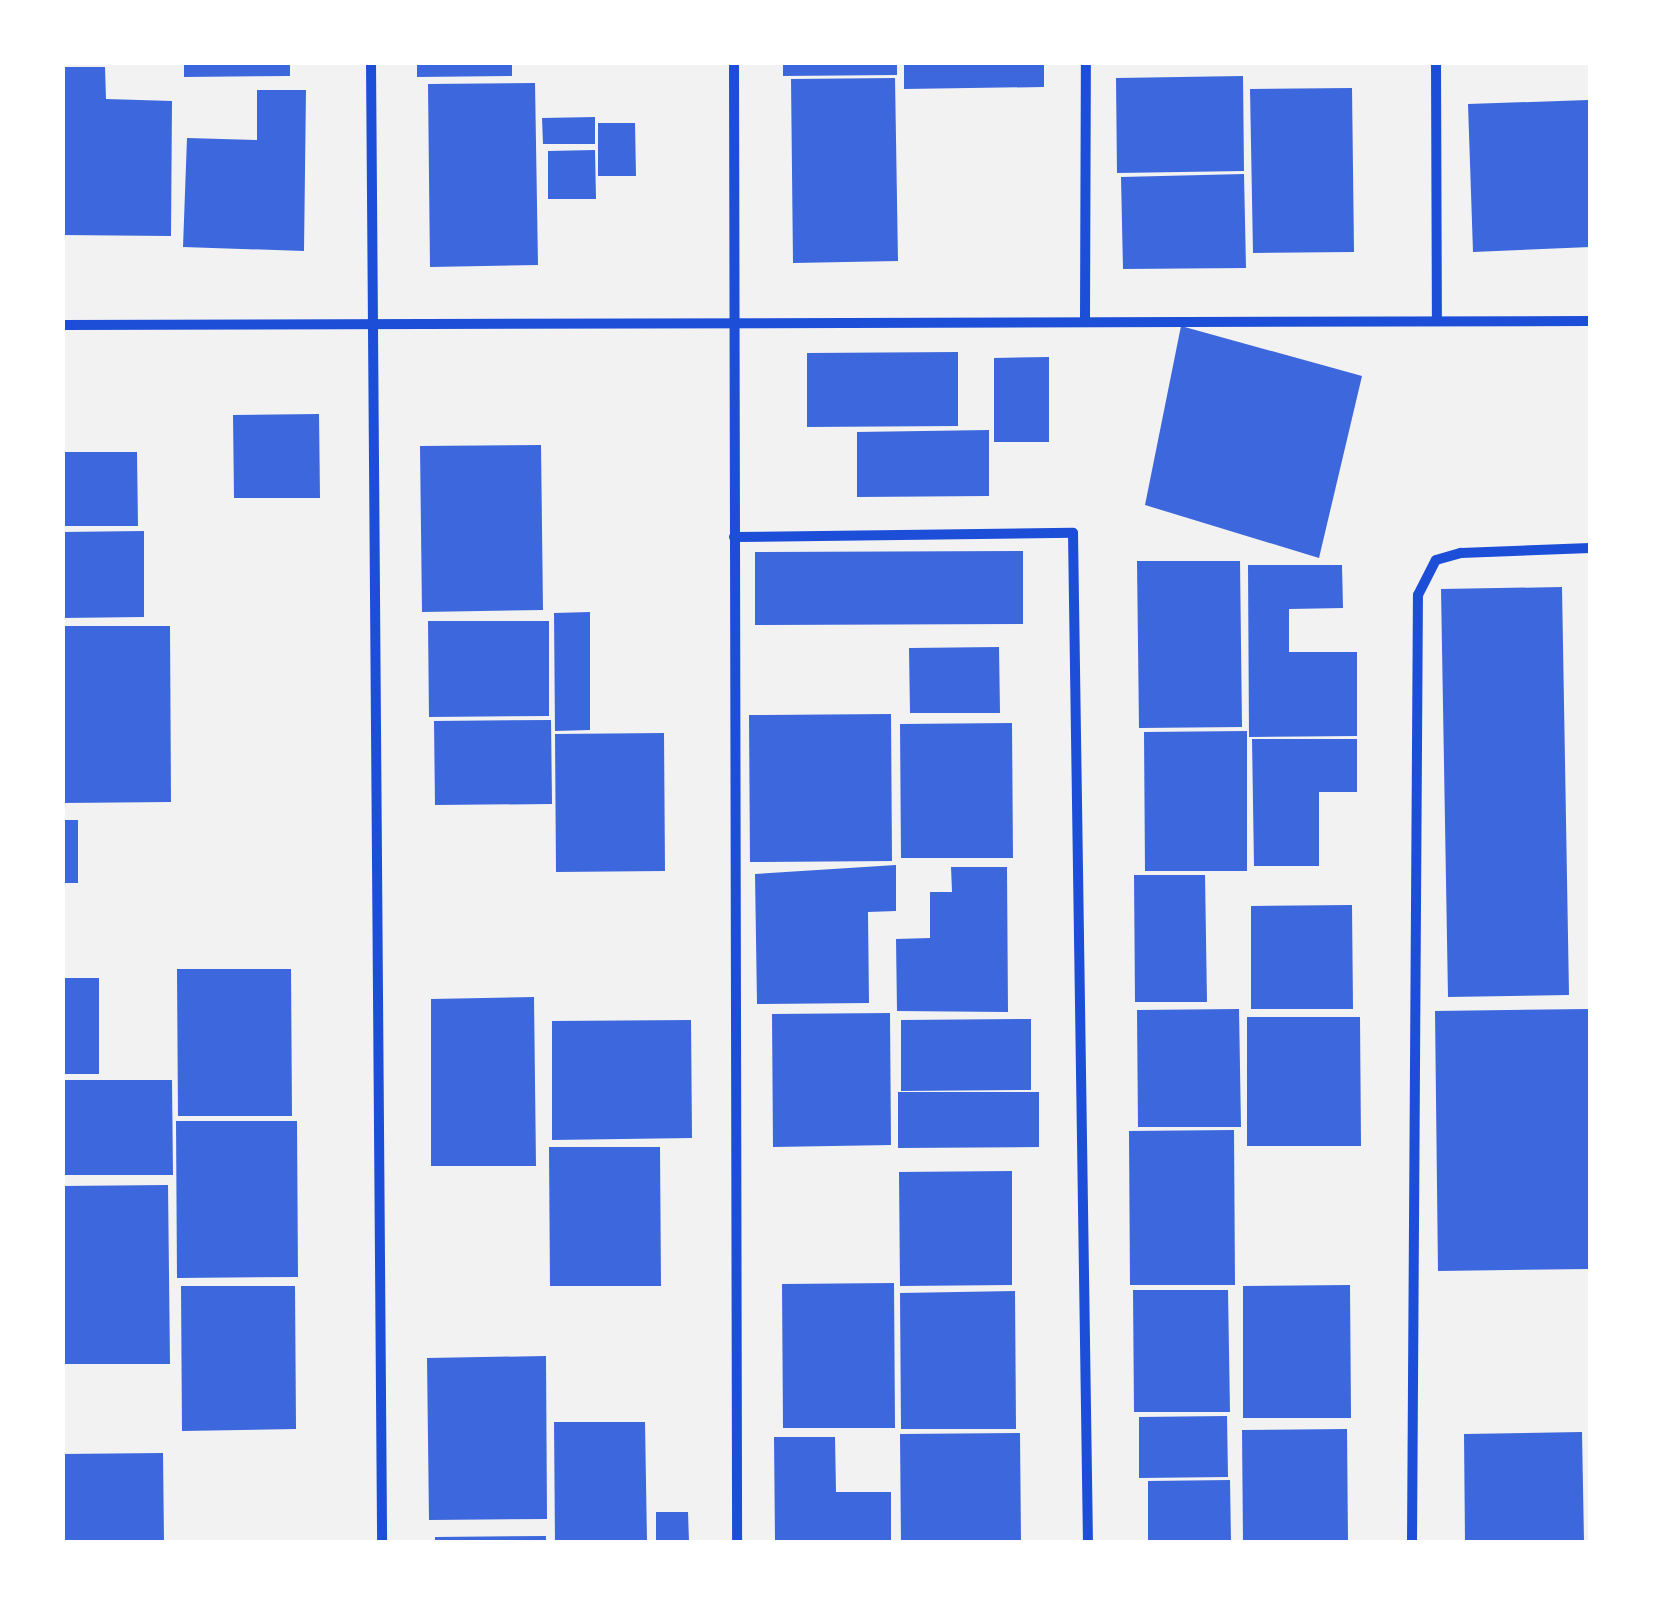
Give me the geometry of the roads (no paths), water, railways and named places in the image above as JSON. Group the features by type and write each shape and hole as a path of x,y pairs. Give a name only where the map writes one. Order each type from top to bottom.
{"street":[{"path":"371,62 382,1542"},
{"path":"734,62 737,1542"},
{"path":"1085,319 1086,62"},
{"path":"1436,62 1437,319"},
{"path":"62,325 1085,319 1590,321"},
{"path":"734,537 1073,532 1088,1542"},
{"path":"1412,1542 1418,595 1425,572 1436,560 1461,553 1590,548"}]}
